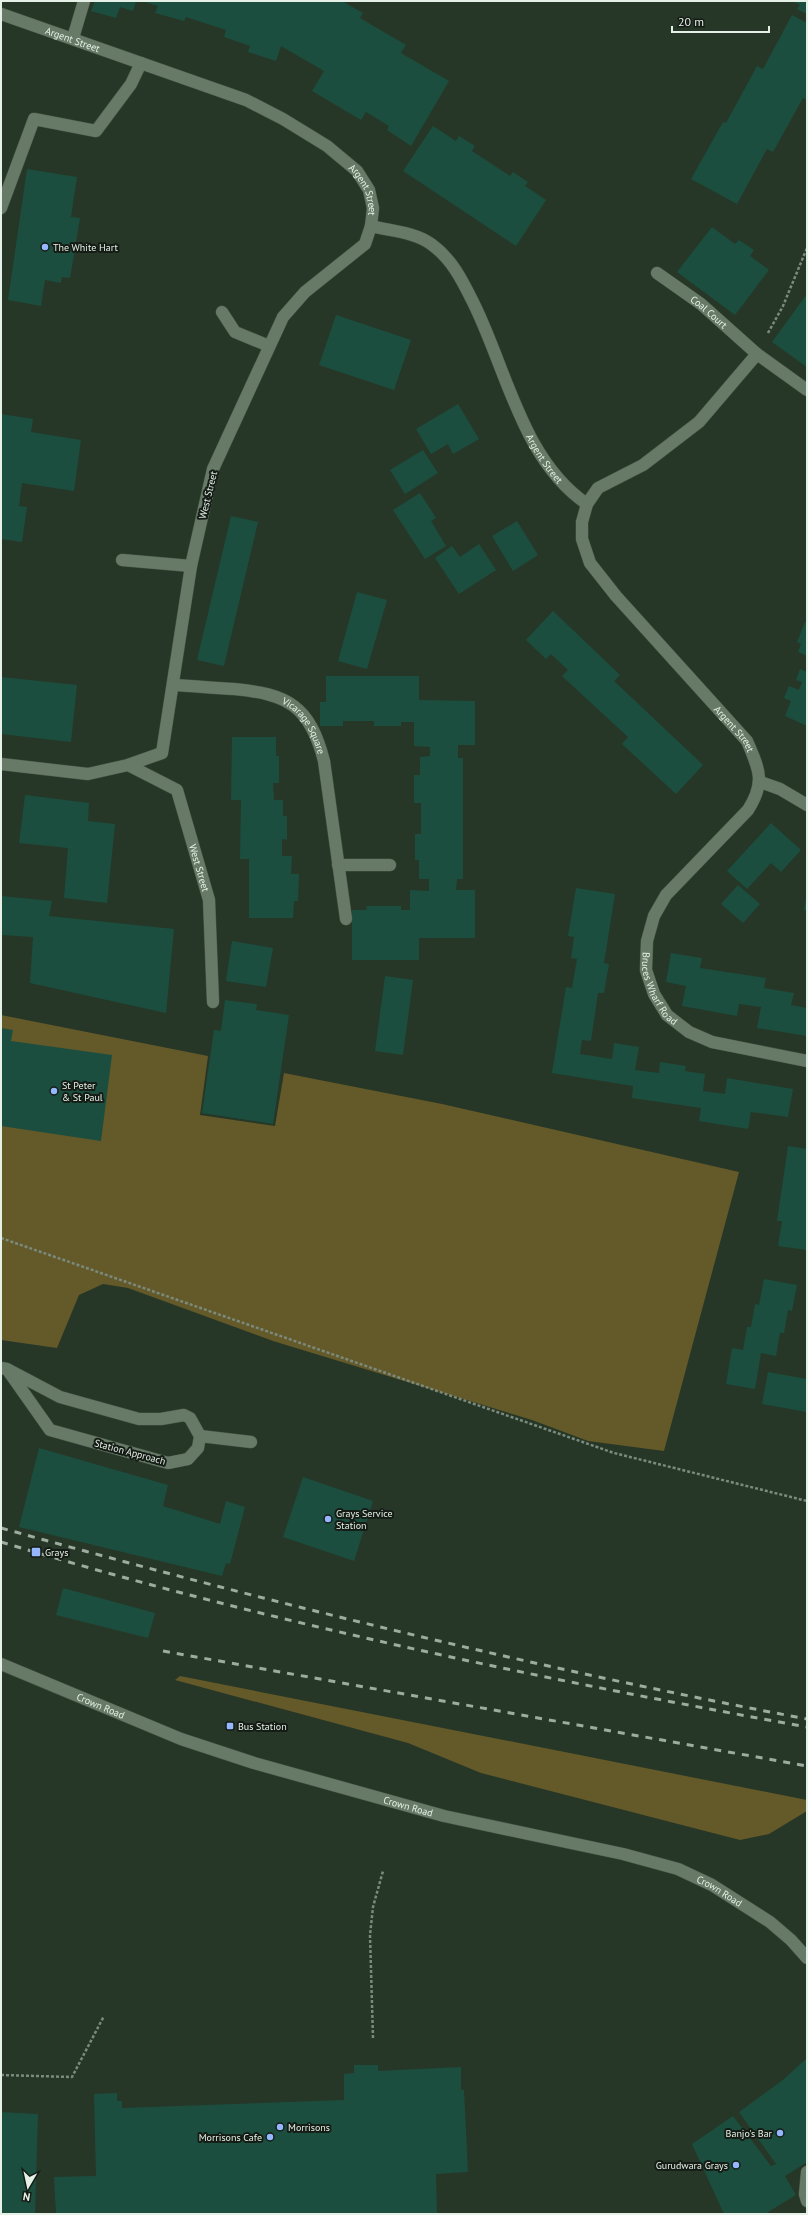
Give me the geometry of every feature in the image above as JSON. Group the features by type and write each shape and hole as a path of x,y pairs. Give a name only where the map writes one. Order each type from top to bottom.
{"street":[{"path":"73,38 84,1"},
{"name":"Argent Street","path":"1,14 73,38 246,100 283,119 327,146 357,171 369,190 373,208 371,226 410,234 430,243 445,255 459,273 479,313 534,446 548,468 564,486 587,504"},
{"path":"1,208 34,119 96,131 131,84 141,63"},
{"name":"West Street","path":"1,764 88,774 128,765 162,753 191,566 213,470 283,317 305,292 365,244 371,226"},
{"name":"Coal Court","path":"657,273 701,304 757,354 807,390"},
{"path":"222,312 235,332 269,346"},
{"name":"Argent Street","path":"757,354 699,422 643,465 598,488 587,504 582,522 582,539 590,563 616,596 747,742 758,765 760,782"},
{"path":"122,560 191,566"},
{"name":"Vicarage Square","path":"173,685 262,692 283,698 299,709 319,739 324,761 346,919"},
{"name":"West Street","path":"128,765 177,790 209,900 213,1002"},
{"path":"760,782 780,789 807,805"},
{"name":"Bruces Wharf Road","path":"760,782 757,796 748,810 666,895 654,916 647,941 646,970 654,994 667,1015 688,1032 712,1042 807,1061"},
{"path":"338,865 390,865"},
{"name":"Station Approach","path":"4,1369 60,1397 139,1419 161,1419 184,1415 190,1418 200,1436 198,1448 188,1459 168,1463 50,1430 4,1369"},
{"path":"200,1436 252,1442"},
{"name":"Crown Road","path":"1,1664 181,1739 254,1763 444,1816 623,1854 678,1869 712,1885 770,1922 792,1940 806,1957"},
{"path":"807,2172 805,2194 807,2201"}],"path":[{"path":"757,354 783,306 807,248"},
{"path":"1,1238 614,1453 807,1500"},
{"path":"373,2038 370,1935 373,1907 383,1871"},
{"path":"1,2075 72,2077 104,2016"}],"shaded area":[{"path":"1,1015 208,1056 200,1115 275,1126 284,1073 442,1104 739,1172 664,1451 588,1441 532,1420 273,1341 128,1288 103,1284 79,1295 57,1348 1,1340"},
{"path":"180,1676 807,1800 807,1811 769,1834 740,1840 481,1773 408,1743 175,1680"}],"building":[{"path":"95,1 136,1 133,11 120,7 116,18 91,11"},
{"path":"142,1 342,1 363,13 360,18 406,45 401,53 449,81 411,146 387,130 389,126 366,112 361,120 312,91 324,71 281,46 276,61 248,52 250,46 224,37 226,30 186,17 184,21 155,13 158,6"},
{"path":"793,1 807,1 807,14 797,9 800,5"},
{"path":"792,15 807,23 807,100 803,98 773,152 767,149 737,204 691,179 723,122 726,123 757,66 763,69"},
{"path":"433,126 456,141 459,136 475,146 472,151 510,176 513,172 528,182 525,186 546,200 516,246 403,171"},
{"name":"The White Hart","path":"27,169 77,177 71,217 80,218 70,278 62,277 61,283 45,280 41,306 8,300"},
{"path":"712,227 735,244 739,240 754,250 750,256 769,270 735,315 677,272"},
{"path":"807,294 807,367 772,342"},
{"path":"336,315 411,340 394,390 319,365"},
{"path":"458,404 479,439 453,454 448,444 431,454 416,429"},
{"path":"1,414 33,419 31,432 81,440 74,491 22,483 19,506 27,507 22,542 1,539"},
{"path":"423,450 438,473 405,494 390,470"},
{"path":"420,493 436,518 431,521 446,546 425,559 393,510"},
{"path":"231,516 258,522 224,666 197,660"},
{"path":"517,521 538,555 513,571 492,536"},
{"path":"479,544 496,570 459,594 435,558 452,546 460,557"},
{"path":"357,592 387,600 367,669 338,661"},
{"path":"553,611 620,675 614,681 703,765 676,794 622,744 628,737 562,676 568,670 551,654 546,659 526,640"},
{"path":"805,622 807,623 807,656 798,652 801,644 797,642"},
{"path":"800,669 807,672 807,726 785,716 791,701 784,698 789,686 799,690 802,682 796,680"},
{"path":"326,676 419,676 419,700 475,701 475,745 458,745 458,758 463,758 463,879 457,879 456,890 475,890 475,938 419,938 419,960 352,960 352,910 367,910 366,906 401,906 401,910 410,910 410,890 429,891 429,879 419,879 419,860 415,860 415,834 421,834 421,803 414,803 414,775 420,775 420,757 430,756 430,747 414,746 414,722 401,722 401,726 374,726 374,721 343,721 343,726 320,726 320,702 326,702"},
{"path":"1,677 77,685 71,742 1,734"},
{"path":"232,737 276,737 276,756 279,756 279,783 273,783 274,800 283,800 283,816 287,816 287,840 282,839 282,856 292,856 291,874 299,874 298,901 294,901 293,918 249,918 249,859 240,859 241,800 231,800"},
{"path":"25,795 89,803 88,821 115,824 107,903 64,898 68,848 19,843"},
{"path":"771,823 801,850 781,872 771,863 747,889 727,871"},
{"path":"738,885 760,904 743,923 721,904"},
{"path":"576,888 615,894 604,963 609,964 604,993 598,993 591,1041 582,1040 580,1054 612,1059 614,1043 639,1047 635,1070 659,1073 660,1062 686,1066 685,1071 705,1074 703,1091 725,1094 727,1078 793,1089 788,1117 751,1112 748,1129 699,1121 701,1108 632,1098 633,1086 552,1073 566,987 572,988 577,959 571,958 574,937 568,936"},
{"path":"1,896 52,901 49,916 174,929 166,1013 30,983 33,937 1,935"},
{"path":"807,899 807,911 804,910"},
{"path":"232,941 273,948 266,987 226,981"},
{"path":"671,953 702,958 700,968 766,978 764,988 794,993 791,1005 807,1008 807,1036 757,1028 761,1007 739,1004 737,1016 682,1006 686,986 666,982"},
{"path":"385,976 413,980 403,1055 375,1051"},
{"path":"225,1000 257,1004 256,1010 289,1015 273,1124 202,1113 214,1030 221,1031"},
{"name":"St Peter & St Paul","path":"1,1028 13,1030 11,1041 112,1055 101,1141 1,1126"},
{"path":"788,1146 807,1149 807,1250 778,1246 782,1221 777,1221"},
{"path":"764,1279 797,1285 792,1311 788,1310 784,1333 780,1333 776,1356 761,1353 755,1389 726,1384 732,1348 743,1350 747,1327 751,1327 755,1304 759,1305"},
{"path":"768,1372 807,1379 807,1412 762,1404"},
{"name":"Grays","path":"39,1448 168,1485 163,1506 220,1524 226,1501 245,1507 230,1564 226,1563 222,1576 19,1527"},
{"name":"Grays Service Station","path":"303,1477 373,1501 354,1561 283,1537"},
{"name":"Grays","path":"63,1588 155,1613 148,1638 56,1615"},
{"path":"807,2058 807,2162 785,2176 796,2195 768,2212 769,2214 724,2214 692,2144 733,2116 771,2166 776,2164 739,2112 784,2079"},
{"name":"Morrisons","path":"354,2065 378,2065 378,2071 461,2067 461,2090 464,2090 468,2172 436,2174 437,2214 56,2214 54,2177 96,2176 94,2094 117,2093 117,2101 122,2101 122,2108 344,2100 344,2074 354,2073"},
{"path":"1,2112 38,2114 35,2214 1,2214"}],"railway":[{"path":"1,1528 301,1608 503,1656 807,1719"},
{"path":"1,1542 200,1598 401,1646 604,1689 807,1727"},
{"path":"163,1651 807,1766"}],"place":[{"name":"The White Hart","path":"45,247"},
{"name":"St Peter & St Paul","path":"54,1091"},
{"name":"Grays Service Station","path":"328,1519"},
{"name":"Grays","path":"36,1552"},
{"name":"Bus Station","path":"230,1726"},
{"name":"Morrisons","path":"280,2127"},
{"name":"Banjo's Bar","path":"780,2133"},
{"name":"Morrisons Cafe","path":"270,2137"},
{"name":"Gurudwara Grays","path":"736,2165"}]}
